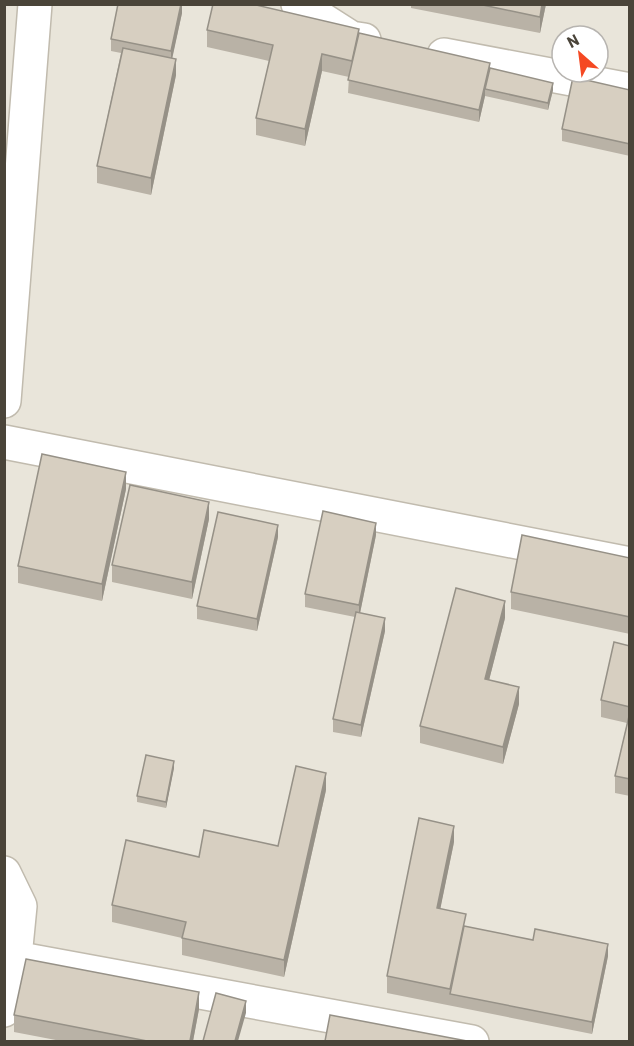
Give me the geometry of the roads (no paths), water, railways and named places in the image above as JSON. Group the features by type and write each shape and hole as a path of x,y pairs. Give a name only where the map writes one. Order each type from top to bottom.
{"street":[{"path":"4,401 35,4"},
{"path":"298,4 351,38 630,90"},
{"path":"4,442 630,564"},
{"path":"4,873 20,906 10,957 4,1010"},
{"path":"10,957 472,1041"}]}
